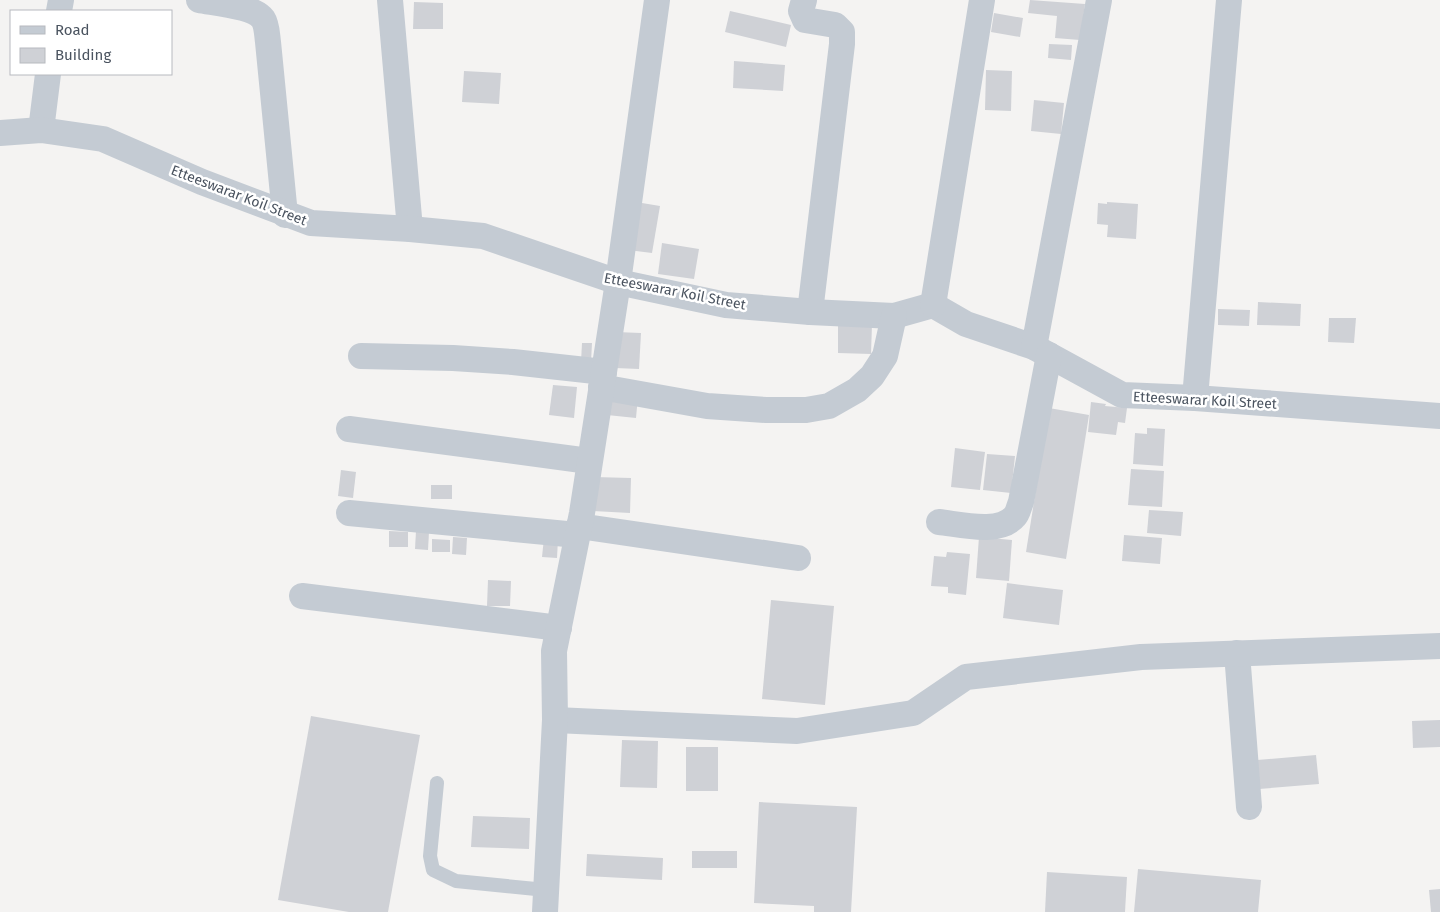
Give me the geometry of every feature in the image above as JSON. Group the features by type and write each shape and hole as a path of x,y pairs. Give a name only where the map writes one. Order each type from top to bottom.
{"street":[{"path":"199,0 245,9 260,15 264,21 268,42 285,215"},
{"path":"390,0 410,229"},
{"path":"546,901 555,720 554,651 578,531 603,379 657,0"},
{"path":"804,0 801,11 805,20 835,25 842,32 810,312"},
{"path":"933,305 982,0"},
{"path":"939,522 986,527 1002,525 1015,517 1021,502 1042,351 1099,0"},
{"path":"1195,398 1229,0"},
{"path":"42,130 48,75"},
{"name":"Etteeswarar Koil Street","path":"0,133 42,130 103,139 202,182 311,224 410,229 483,236 618,282 726,305 894,316 933,305 966,324 1042,351 1122,395 1195,398 1440,416"},
{"path":"361,356 462,358 513,362 603,379 707,406 766,410 806,410 829,406 858,390 872,376 885,356 894,316"},
{"path":"349,429 589,461"},
{"path":"349,513 578,531 798,558"},
{"path":"302,596 558,628"},
{"path":"555,720 797,731 913,713 966,678 1140,657 1440,646"},
{"path":"1237,653 1249,807"}],"lane":[{"path":"437,783 430,856 433,870 456,881 546,901"}],"building":[{"path":"1030,0 1085,4 1080,40 1055,38 1057,16 1028,13"},
{"path":"414,2 443,3 443,29 413,29"},
{"path":"730,11 791,25 786,47 725,32"},
{"path":"994,13 1023,18 1020,37 991,32"},
{"path":"1049,44 1072,45 1071,60 1048,58"},
{"path":"734,61 785,65 783,91 733,88"},
{"path":"986,70 1012,71 1011,111 985,110"},
{"path":"464,71 501,73 499,104 462,102"},
{"path":"1034,100 1064,103 1061,134 1031,131"},
{"path":"636,202 660,206 652,253 628,250"},
{"path":"1107,202 1138,204 1136,239 1107,237 1108,225 1097,224 1098,203 1107,204"},
{"path":"662,243 699,249 694,279 658,274"},
{"path":"1258,302 1301,304 1300,326 1257,325"},
{"path":"1218,309 1250,310 1249,326 1218,325"},
{"path":"1329,318 1356,318 1354,343 1328,342"},
{"path":"838,323 872,324 871,354 838,353"},
{"path":"616,332 641,333 639,369 615,368"},
{"path":"582,343 592,343 591,362 581,362"},
{"path":"553,385 577,387 574,418 549,415"},
{"path":"609,393 638,396 636,418 607,415"},
{"path":"1091,402 1106,404 1105,406 1127,408 1125,423 1118,422 1116,435 1088,432"},
{"path":"1049,408 1089,415 1066,559 1026,552"},
{"path":"1147,428 1165,429 1163,466 1133,464 1135,433 1147,434"},
{"path":"955,448 985,452 980,490 951,487"},
{"path":"987,454 1015,456 1011,493 983,490"},
{"path":"1131,469 1164,471 1162,507 1128,505"},
{"path":"341,470 356,472 353,498 338,496"},
{"path":"594,477 631,478 630,513 593,511"},
{"path":"431,485 452,485 452,499 431,499"},
{"path":"1149,510 1183,512 1181,536 1147,533"},
{"path":"389,531 408,532 408,547 389,547"},
{"path":"416,531 429,532 428,550 415,549"},
{"path":"1124,535 1162,538 1160,564 1122,561"},
{"path":"453,537 467,538 466,555 452,554"},
{"path":"979,537 1012,540 1009,581 976,578"},
{"path":"544,538 558,539 557,558 542,557"},
{"path":"432,539 450,540 450,552 432,552"},
{"path":"947,552 970,554 966,595 948,593 948,587 931,586 934,556 946,557"},
{"path":"488,580 511,581 510,606 487,606"},
{"path":"1007,583 1063,590 1059,625 1003,618"},
{"path":"771,600 834,606 825,705 762,699"},
{"path":"311,716 420,735 388,912 349,912 278,900"},
{"path":"1440,720 1440,747 1413,748 1412,721"},
{"path":"622,740 658,741 657,788 620,787"},
{"path":"686,747 718,747 718,791 686,791"},
{"path":"1316,755 1319,784 1259,789 1257,760"},
{"path":"759,802 857,807 851,912 814,912 814,906 754,903"},
{"path":"473,816 530,818 529,849 471,847"},
{"path":"692,851 737,851 737,868 692,868"},
{"path":"587,854 663,858 662,880 586,876"},
{"path":"1138,869 1261,880 1258,912 1134,912"},
{"path":"1047,872 1127,877 1125,912 1045,912"},
{"path":"1440,889 1440,912 1431,912 1429,890"}]}
